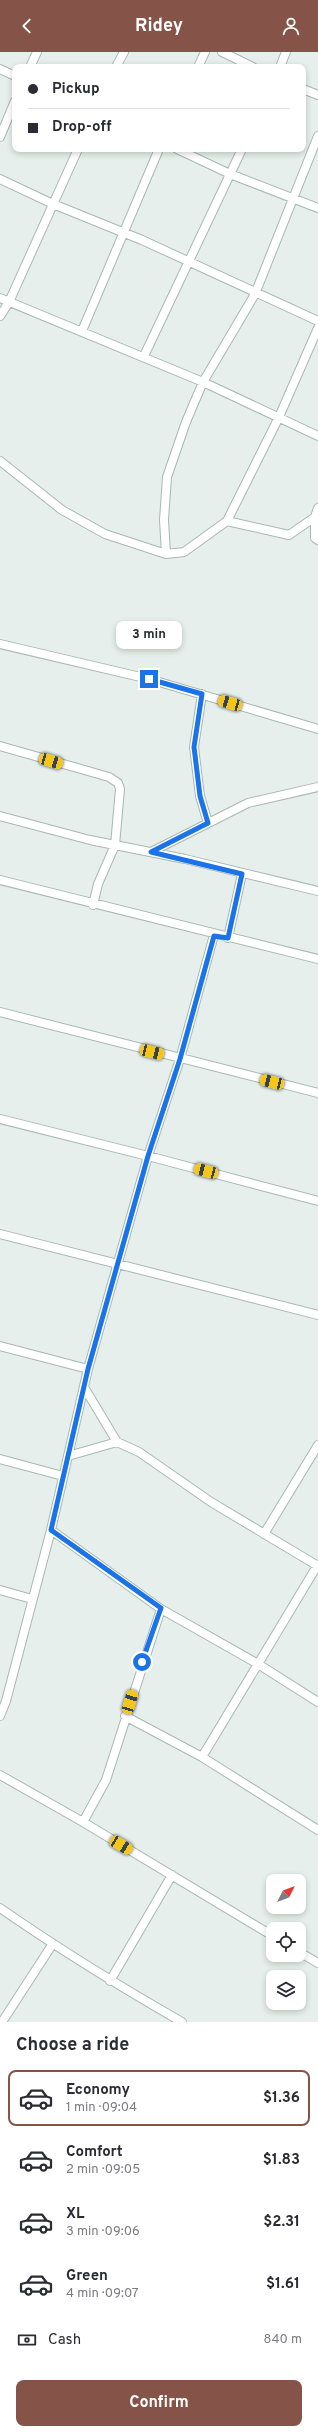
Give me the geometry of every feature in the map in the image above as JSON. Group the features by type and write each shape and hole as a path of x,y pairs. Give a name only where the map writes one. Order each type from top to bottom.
{"street":[{"path":"32,64 38,52"},
{"path":"118,64 124,52"},
{"path":"199,64 205,52"},
{"path":"222,52 247,64"},
{"path":"281,64 286,52"},
{"path":"0,69 12,75"},
{"path":"306,90 318,95"},
{"path":"0,137 12,109"},
{"path":"166,554 164,520 167,477 186,422 204,382 255,294 318,136"},
{"path":"0,316 9,302 77,152"},
{"path":"82,331 158,152"},
{"path":"183,152 230,174 293,196 318,208"},
{"path":"144,356 241,152"},
{"path":"0,179 53,204 123,233 255,294 318,321"},
{"path":"0,298 204,382 318,436"},
{"path":"0,461 62,510 105,534 166,554 184,552 227,521 279,417 318,328"},
{"path":"318,508 315,517 316,538 318,540"},
{"path":"227,521 289,535 315,517"},
{"path":"0,644 149,679 318,729"},
{"path":"202,694 194,747 200,796 208,823"},
{"path":"0,746 114,779 120,789 115,845 98,884 93,905"},
{"path":"151,852 248,803 318,787"},
{"path":"0,816 115,845 318,891"},
{"path":"228,938 242,874"},
{"path":"0,880 214,936 318,959"},
{"path":"0,1716 6,1701 51,1530 88,1369 148,1156 180,1059 214,936"},
{"path":"0,1012 318,1093"},
{"path":"0,1119 318,1201"},
{"path":"0,1234 318,1315"},
{"path":"0,1346 88,1369"},
{"path":"84,1387 117,1442 139,1452 211,1502 318,1566 202,1757"},
{"path":"68,1456 117,1442"},
{"path":"264,1534 318,1444"},
{"path":"0,1459 63,1476"},
{"path":"51,1530 161,1608 258,1664 318,1702"},
{"path":"0,1590 32,1599"},
{"path":"84,1822 106,1780 125,1716 161,1608"},
{"path":"125,1716 202,1757 318,1830"},
{"path":"0,1775 84,1822 266,1932"},
{"path":"110,1981 142,1923 172,1875"},
{"path":"0,1908 52,1945 110,1981 182,2022"},
{"path":"2,2022 52,1945"},
{"path":"306,1956 318,1963"}],"route":[{"path":"142,1662 161,1608 51,1530 88,1369 148,1156 180,1059 214,936 228,938 242,874 151,852 208,823 200,796 194,747 202,694 149,679"}]}
